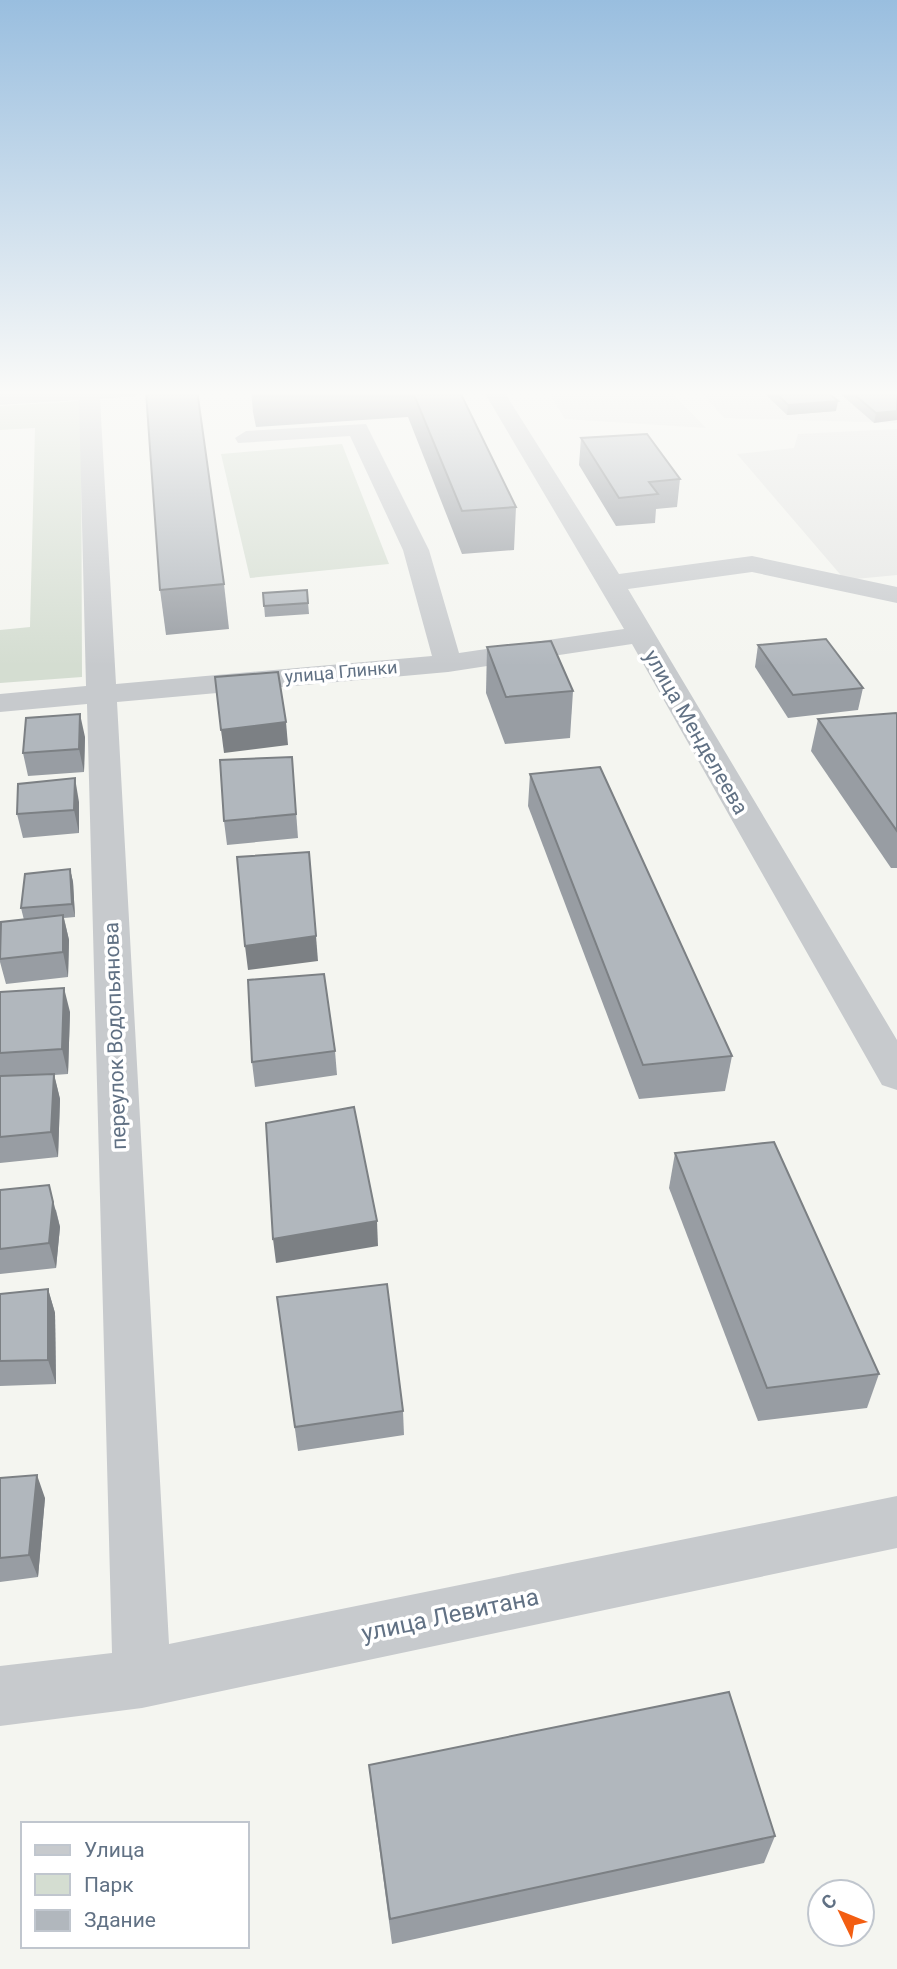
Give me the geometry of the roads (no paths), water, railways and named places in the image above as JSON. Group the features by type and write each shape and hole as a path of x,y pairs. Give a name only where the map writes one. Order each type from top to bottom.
{"street":[{"name":"переулок Водопьянова","path":"92,482 142,1679"},
{"path":"383,482 416,550 448,663"},
{"name":"улица Менделеева","path":"549,482 611,583 897,1076"},
{"path":"611,583 752,564 897,595"},
{"name":"улица Глинки","path":"0,703 448,663 639,635"},
{"name":"улица Левитана","path":"0,1696 142,1679 897,1522"}]}
